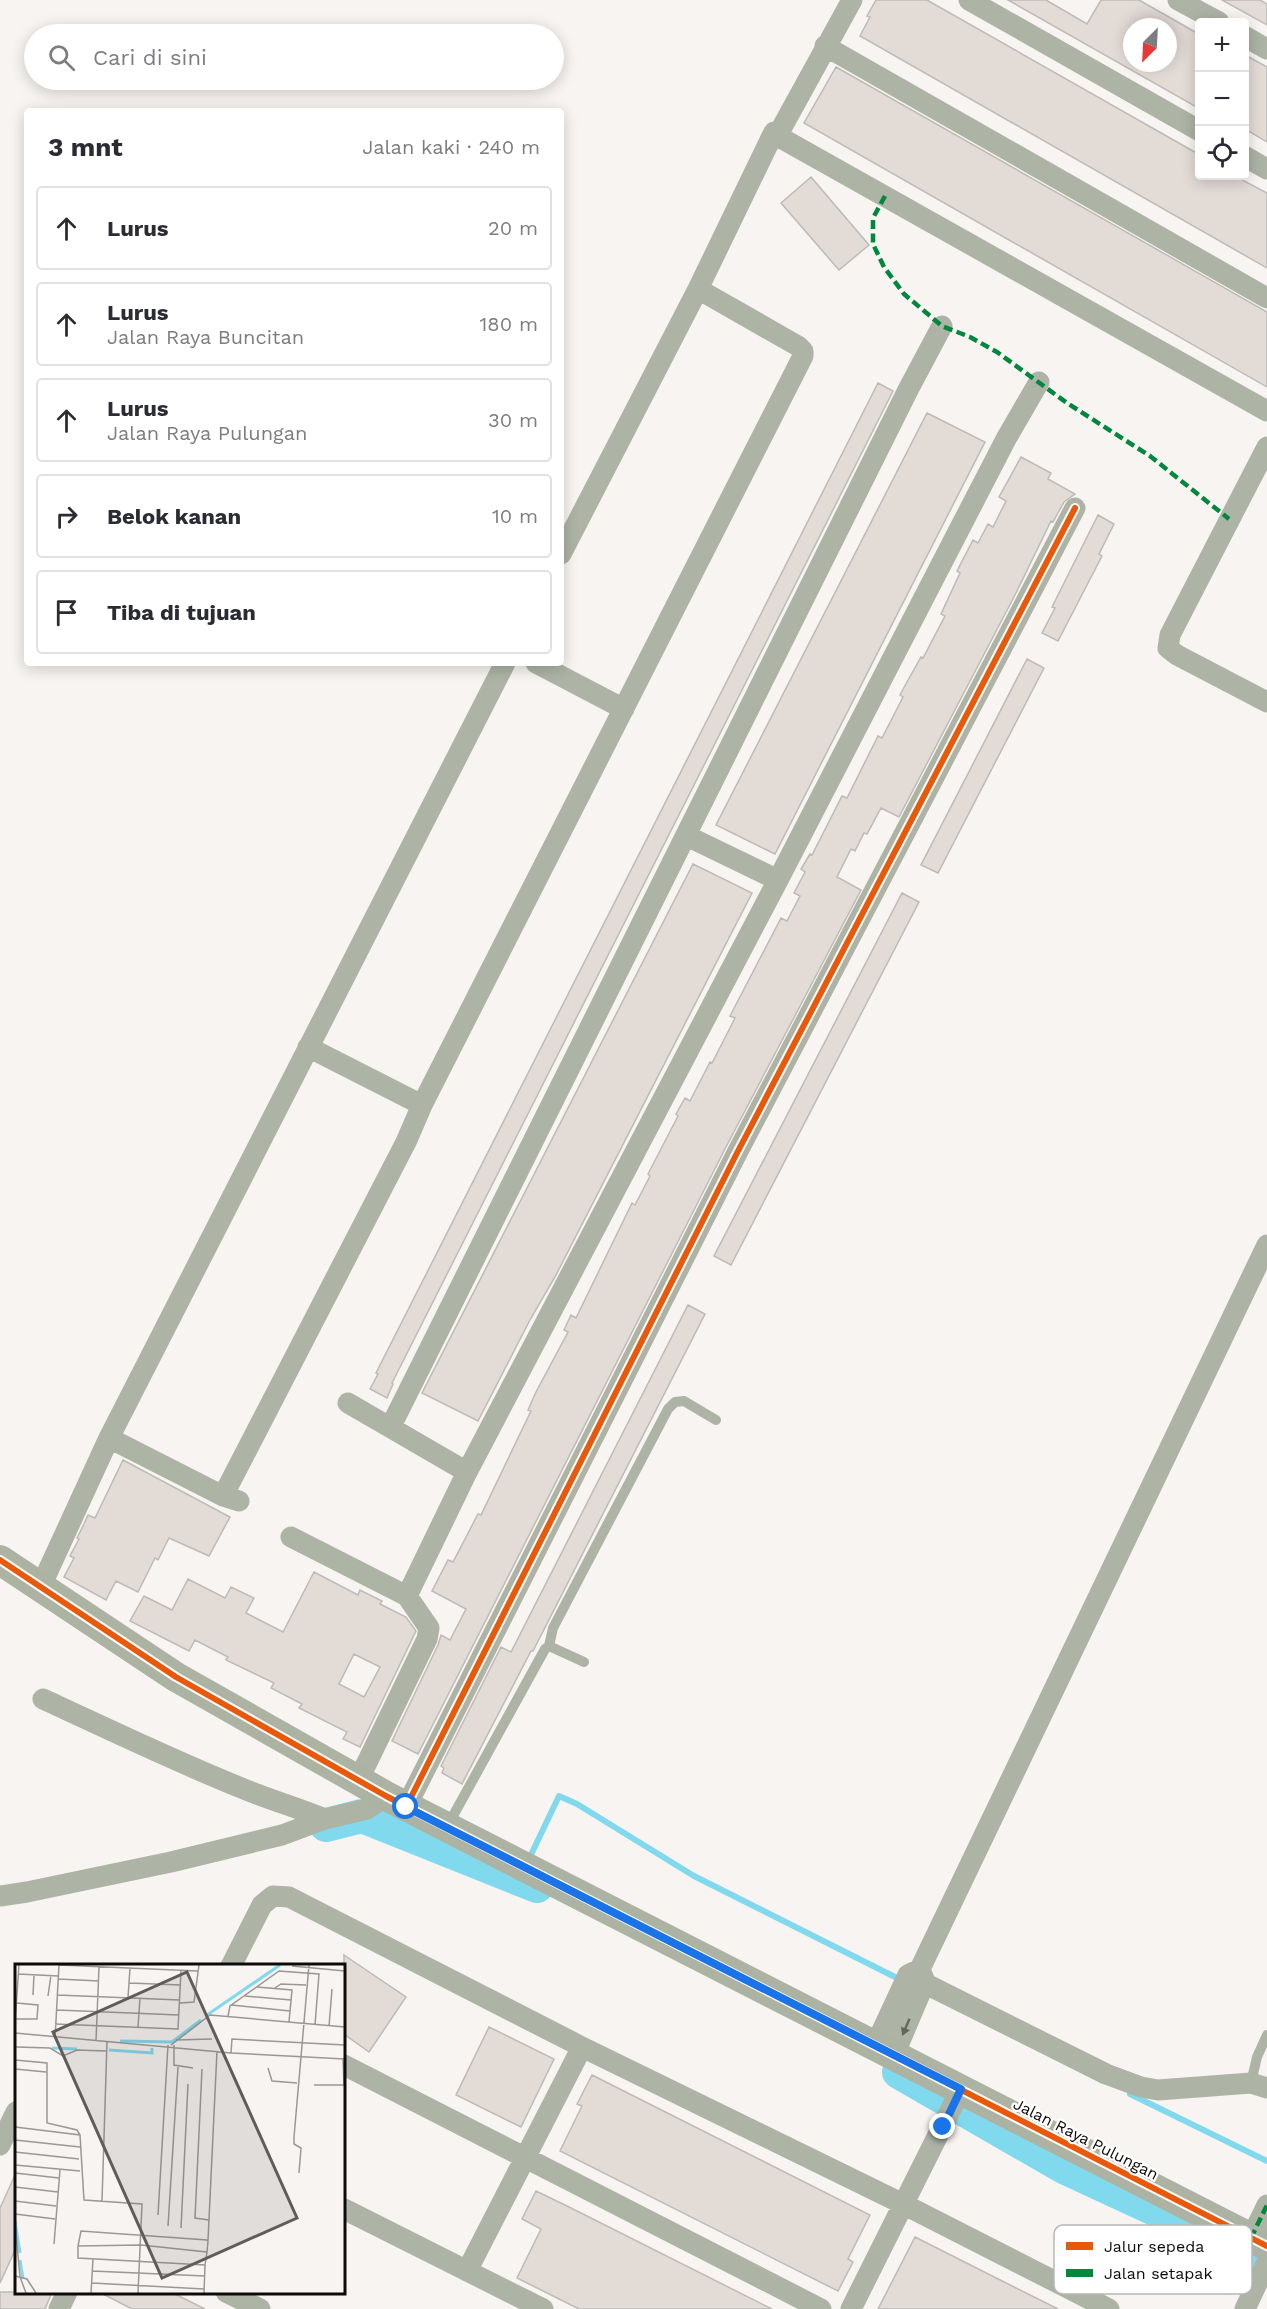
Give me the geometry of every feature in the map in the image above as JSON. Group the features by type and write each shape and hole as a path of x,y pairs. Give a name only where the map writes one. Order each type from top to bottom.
{"street":[{"path":"779,134 852,0"},
{"path":"969,0 1195,127"},
{"path":"1178,0 1212,18"},
{"path":"1249,38 1267,49"},
{"path":"825,46 1267,298"},
{"path":"564,548 698,289 774,132 1267,411"},
{"path":"1249,158 1267,169"},
{"path":"109,1438 231,1499 422,1105 803,356 803,351 798,346 698,289"},
{"path":"392,1426 942,326"},
{"path":"407,1596 467,1472 1006,440 1039,382"},
{"path":"1267,447 1170,635 1168,648 1177,655 1267,702"},
{"path":"0,1896 171,1862 282,1835 325,1819 404,1798 1075,508"},
{"path":"45,1579 109,1438 503,666"},
{"path":"542,666 624,709"},
{"path":"687,836 778,880"},
{"path":"308,1047 422,1105"},
{"path":"885,2051 914,1983 1267,1245"},
{"path":"348,1403 392,1426 467,1472"},
{"path":"291,1537 407,1596 429,1628 429,1634 362,1773"},
{"name":"Jalan Raya Pulungan","path":"0,1560 45,1579 176,1677 362,1773 404,1798 447,1828 520,1863 885,2051 958,2096 1216,2225"},
{"path":"43,1699 237,1786 325,1819"},
{"path":"232,1964 262,1905 273,1896 289,1897 582,2047 903,2204 1054,2281"},
{"path":"914,1983 1106,2073 1141,2087 1158,2090 1259,2086"},
{"path":"467,2271 582,2047"},
{"path":"345,2066 821,2309"},
{"path":"851,2309 958,2096"},
{"path":"0,2145 15,2114"},
{"path":"1252,2294 1257,2283 1267,2205"},
{"path":"345,2210 543,2309"},
{"path":"59,2309 66,2294"},
{"path":"230,2294 260,2309"},
{"path":"1080,2294 1109,2309"},
{"path":"1245,2309 1252,2294"}],"lane":[{"path":"447,1828 545,1649 549,1646 553,1628 668,1409 675,1402 684,1401 716,1420"},
{"path":"549,1646 584,1662"},
{"path":"1259,2086 1257,2057 1267,2035"}],"building":[{"path":"876,0 927,0 1195,152 1195,180 1243,180 1267,193 1267,268 860,36 870,17 867,16"},
{"path":"1008,0 1046,0 1087,24 1101,0 1139,0 1170,18 1123,18 1123,65"},
{"path":"1222,0 1260,0 1267,4 1267,25"},
{"path":"1177,22 1195,32 1195,106 1135,72 1177,72"},
{"path":"1249,57 1267,67 1267,142 1249,131"},
{"path":"836,67 1267,312 1267,387 804,123"},
{"path":"811,177 869,245 839,270 781,203"},
{"path":"878,383 893,391 392,1383 387,1398 370,1389 378,1374 376,1373"},
{"path":"927,413 985,442 775,854 716,825"},
{"path":"1021,457 1051,473 1048,479 1075,494 1064,502 1053,522 1051,521 899,817 881,808 855,851 851,849 837,877 861,890 726,1147 418,1754 392,1741 441,1635 450,1640 466,1609 432,1591 448,1560 453,1562 478,1514 481,1515 531,1411 528,1410 536,1392 568,1332 564,1330 571,1315 576,1318 632,1203 635,1205 650,1176 648,1174 678,1116 676,1114 685,1098 690,1101 710,1062 712,1063 735,1018 730,1016 781,918 787,921 800,896 794,893 805,872 801,869 810,854 812,855 842,796 847,798 878,736 882,738 903,697 900,695 945,616 941,614 960,573 957,571 973,540 978,543 988,524 993,527 1006,501 999,497"},
{"path":"1098,515 1114,524 1099,554 1102,556 1058,641 1042,633 1055,608 1052,607"},
{"path":"1027,659 1044,668 938,873 921,865"},
{"path":"693,864 752,893 555,1277 531,1318 478,1421 422,1393"},
{"path":"902,893 919,902 731,1265 714,1256"},
{"path":"688,1305 705,1314 533,1651 462,1784 442,1773 444,1768 441,1766 501,1647 511,1652"},
{"path":"123,1460 230,1517 209,1556 169,1538 158,1560 155,1558 138,1592 116,1581 106,1600 64,1577 74,1558 70,1556 88,1515 95,1518"},
{"path":"314,1572 358,1595 360,1590 382,1601 380,1604 406,1617 416,1631 360,1747 343,1739 347,1732 299,1708 302,1704 271,1688 274,1683 226,1660 228,1657 195,1640 189,1651 130,1621 144,1596 172,1610 188,1579 225,1598 231,1587 254,1598 246,1613 283,1632","holes":["354,1654 380,1667 364,1697 339,1684"]},
{"path":"344,1955 406,1997 369,2052 345,2035"},
{"path":"489,2027 554,2059 521,2127 456,2095"},
{"path":"592,2075 870,2215 848,2259 853,2262 838,2291 560,2151 582,2106 577,2104"},
{"path":"15,2175 15,2250 0,2283 0,2208"},
{"path":"536,2191 772,2309 579,2309 517,2278 541,2229 522,2219"},
{"path":"915,2237 1016,2288 1058,2309 878,2309"},
{"path":"0,2292 51,2294 45,2309 0,2309"},
{"path":"103,2294 175,2294 205,2309 132,2309"}],"waterway":[{"path":"528,1861 559,1796 577,1804 694,1876 901,1980"},
{"path":"326,1825 362,1816 537,1886"},
{"path":"899,2072 1064,2167 1189,2225"},
{"path":"1130,2094 1267,2161"},
{"path":"1252,2254 1267,2261"}],"marked path":[{"path":"885,196 873,218 873,244 884,267 904,294 942,326 970,337 997,352 1067,403 1150,456 1229,519"},
{"path":"1252,2236 1267,2205"}],"cycle path":[{"path":"406,1807 737,1153 1075,508"},
{"path":"0,1560 176,1677 386,1796 1226,2225"},
{"path":"1252,2238 1267,2246"}],"route":[{"path":"406,1807 961,2089 943,2127"}]}
